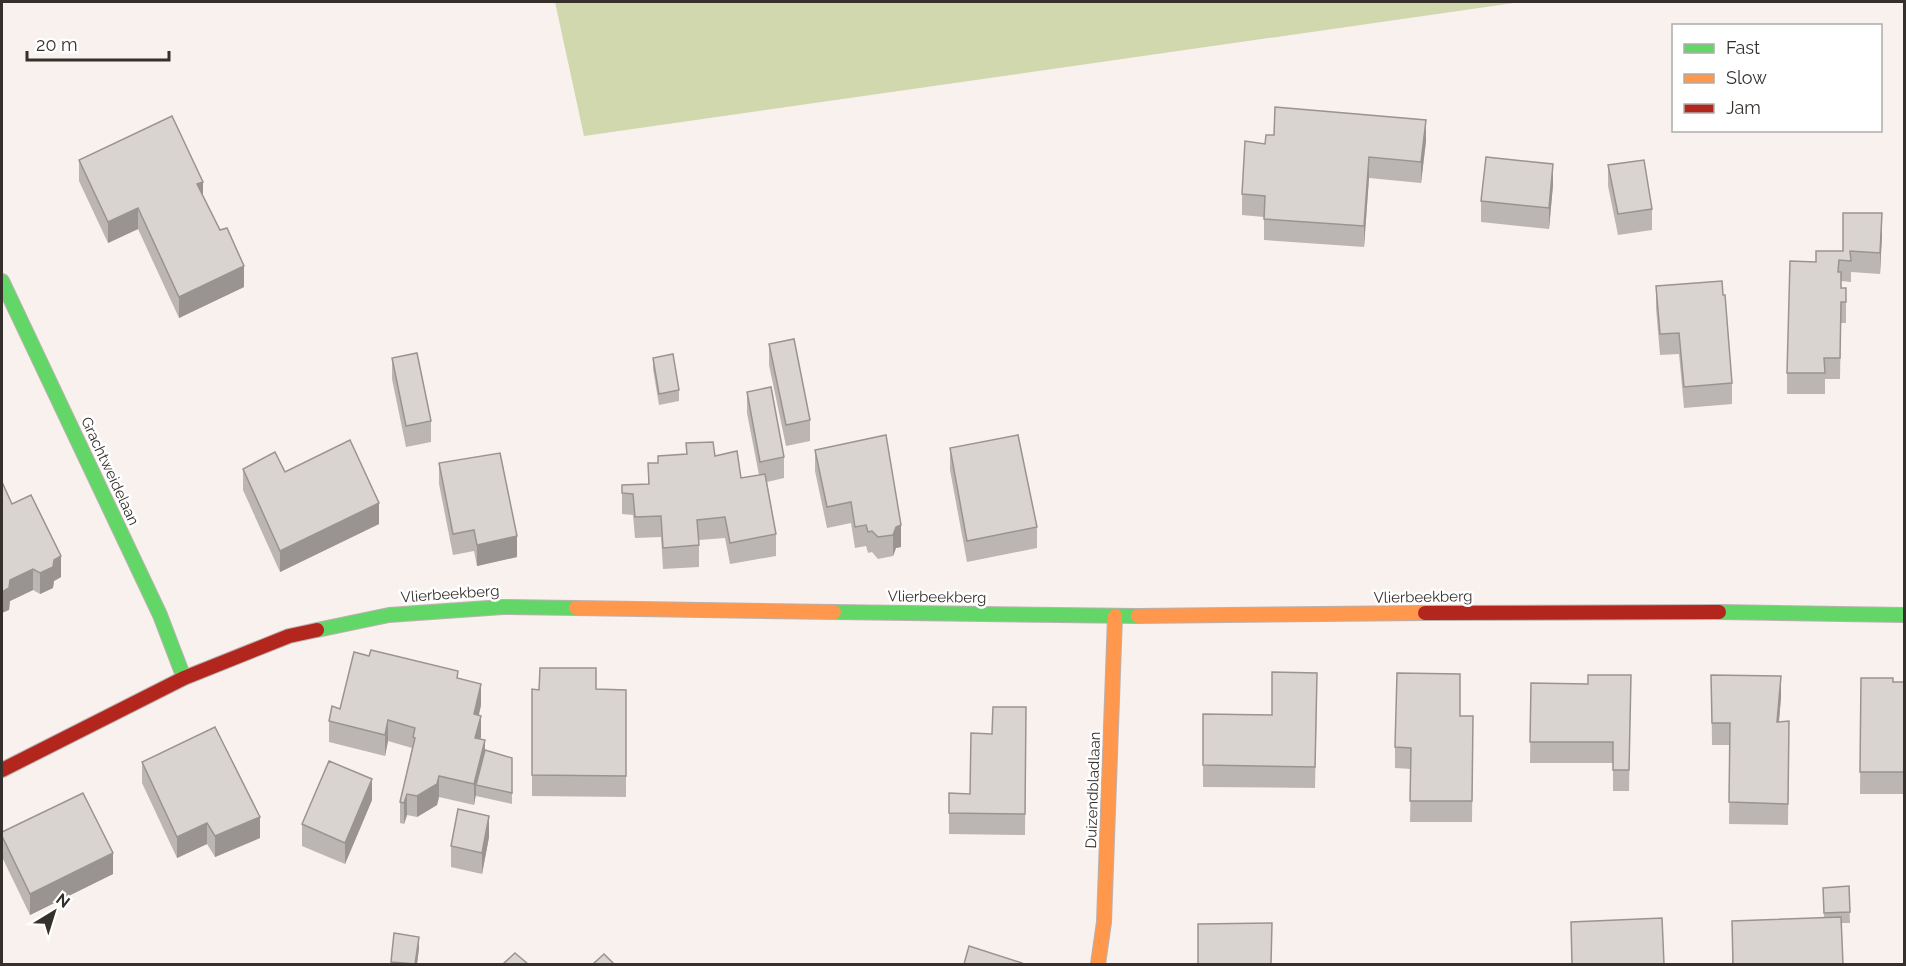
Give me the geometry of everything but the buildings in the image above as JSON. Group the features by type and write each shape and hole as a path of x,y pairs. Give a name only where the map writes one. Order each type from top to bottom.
{"street":[{"name":"Grachtweidelaan","path":"2,281 160,615 184,678"},
{"name":"Vlierbeekberg","path":"2,770 184,678 289,636 389,615 503,607 1115,616 1659,611 1905,615"},
{"name":"Duizendbladlaan","path":"1098,964 1104,922 1115,616"}],"green space":[{"path":"555,2 1521,2 584,136"}],"traffic: fast":[{"path":"2,281 160,615 184,678"},
{"path":"317,630 389,615 503,607 576,608"},
{"path":"834,612 1138,616"},
{"path":"1719,612 1904,615"}],"traffic: slow":[{"path":"576,608 834,612"},
{"path":"1138,616 1425,613"},
{"path":"1098,964 1104,922 1115,616"}],"traffic: jam":[{"path":"1425,613 1719,612"},
{"path":"2,770 184,678 289,636 317,630"}]}
